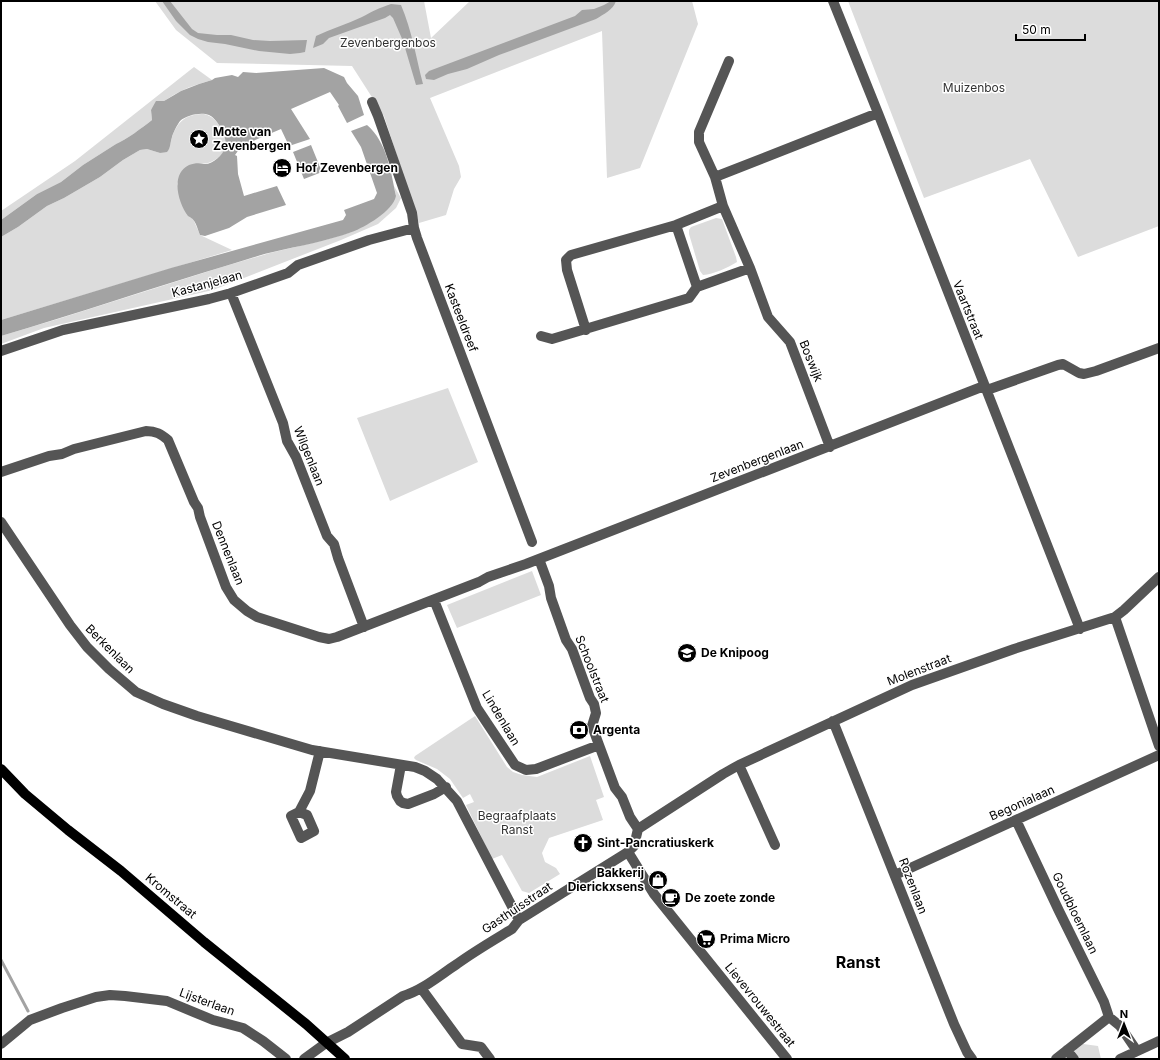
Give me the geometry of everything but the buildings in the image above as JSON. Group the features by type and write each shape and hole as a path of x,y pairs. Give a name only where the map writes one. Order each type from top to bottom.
{"main road":[{"name":"Kromstraat","path":"1,769 25,794 68,830 120,870 345,1059"}],"street":[{"name":"Vaartstraat","path":"833,1 1080,628"},
{"name":"Boswijk","path":"728,61 699,132 699,142 715,176 723,206 750,268 768,317 790,342 830,447"},
{"name":"Kasteeldreef","path":"372,102 412,213 414,228 532,542"},
{"path":"715,176 878,113"},
{"path":"586,330 566,260 571,255 676,224 723,206"},
{"path":"676,224 697,287"},
{"name":"Kastanjelaan","path":"1,351 63,330 231,293 288,272 298,265 362,242 414,228"},
{"path":"541,336 552,339 689,298 697,287 750,268"},
{"name":"Wilgenlaan","path":"231,293 282,423 287,441 296,457 327,536 334,544 364,627"},
{"name":"Zevenbergenlaan","path":"539,559 986,388 1063,364 1079,373 1084,374 1159,348"},
{"name":"Dennenlaan","path":"1,472 74,449 146,431 155,431 168,440 194,502 198,508 226,587 234,600 257,617 329,639 434,600 488,577 539,559"},
{"name":"Berkenlaan","path":"1,522 70,625 87,647 109,669 136,692 197,716 320,751 415,767 425,771 437,779 446,787 457,801 518,920"},
{"name":"Schoolstraat","path":"539,559 566,640 572,649 590,698 594,704 596,713 592,726 615,788 622,797 630,818 638,829"},
{"path":"1159,577 1115,617 1159,746"},
{"name":"Lindenlaan","path":"434,600 477,708 515,765 526,770 536,769 599,745"},
{"name":"Molenstraat","path":"638,829 739,765 912,685 1014,649 1115,617"},
{"name":"Rozenlaan","path":"833,721 954,1024 967,1052 972,1059"},
{"path":"299,812 310,791 320,751"},
{"name":"Begonialaan","path":"895,874 1159,755"},
{"path":"401,765 396,792 400,801 404,803 408,804 434,794 446,787"},
{"path":"739,765 776,845"},
{"name":"Goudbloemlaan","path":"1016,820 1104,1002 1109,1017"},
{"path":"628,852 634,846 638,829"},
{"name":"Gasthuisstraat","path":"304,1059 326,1043 348,1032 403,996 413,993 421,988 512,929 518,920 628,852"},
{"name":"Lievevrouwestraat","path":"628,852 654,894 787,1059"},
{"path":"421,988 462,1044 481,1047 490,1059"},
{"name":"Lijsterlaan","path":"1,1044 30,1020 96,997 110,995 167,1001 213,1020 243,1028 286,1059"},
{"path":"1056,1059 1109,1017 1120,1026 1137,1051"},
{"path":"1120,1059 1159,1041"},
{"path":"1067,1050 1074,1059"}],"green space":[{"name":"Zevenbergenbos","path":"155,1 424,1 431,38 470,1 692,1 698,24 640,168 607,178 602,31 430,98 459,166 461,177 454,189 446,215 419,223 384,116 352,66 217,63 176,30"},
{"name":"Muizenbos","path":"848,1 1159,1 1159,226 1078,257 1030,159 924,198"},
{"path":"194,67 212,80 185,89 162,102 151,110 152,120 139,130 83,165 61,182 37,194 1,220 1,211 75,161"},
{"path":"196,114 204,114 212,118 222,129 225,135 226,145 222,154 214,161 199,164 182,171 177,184 200,235 232,250 1,320 1,237 18,227 47,206 100,177 123,160 140,150 147,149 160,153 170,147 174,132 184,119"},
{"path":"394,186 401,198 396,208 378,224 341,240 213,290 44,328 1,344 1,336 219,268 352,232 396,196"},
{"path":"716,218 722,219 737,262 720,270 703,275 700,271 689,230 691,227"},
{"path":"448,388 478,462 390,501 357,418"},
{"path":"532,571 541,595 457,628 447,605"},
{"name":"Begraafplaats Ranst","path":"475,716 507,767 513,772 537,777 590,756 604,797 596,800 603,820 549,838 542,853 545,862 556,868 560,874 529,893 522,891 502,855 492,859 466,805 474,802 470,794 463,798 450,779 437,769 414,758"},
{"path":"1076,1043 1098,1046 1101,1059 1080,1059 1075,1052"}],"shaded area":[{"path":"162,1 170,1 192,29 198,33 231,35 253,40 307,40 305,52 290,54 259,51 198,39 190,35 176,21"},
{"path":"611,1 616,1 613,7 608,12 596,19 499,55 467,69 448,74 434,80 426,79 425,75 429,71 575,16 582,10 594,9"},
{"path":"391,4 401,5 405,15 423,84 416,85 403,41 393,18 390,15 329,38 323,44 313,48 316,36"},
{"path":"324,68 344,77 358,96 364,115 347,123 338,106 339,105 330,92 291,109 310,139 289,146 281,129 246,144 240,148 235,155 237,156 238,174 244,196 277,186 286,205 247,217 229,228 205,236 200,235 195,221 188,216 181,204 178,189 179,175 183,169 189,165 197,163 207,164 214,161 222,154 226,144 224,134 219,124 209,115 198,114 186,117 180,121 173,133 170,147 167,152 160,153 147,149 140,150 123,160 100,177 47,206 18,227 1,237 1,220 37,194 61,182 83,165 152,120 151,110 156,101 164,101 181,91 215,78 232,75 238,77 243,72 256,73"},
{"path":"367,125 374,132 384,149 390,167 396,196 390,207 378,218 352,232 333,238 268,253 1,336 1,320 171,268 343,220 346,215 344,210 374,199 377,193 361,147 351,131"},
{"path":"311,145 322,172 304,179 293,152"}],"waterway":[{"path":"1,960 28,1011"}],"place":[{"name":"Motte van Zevenbergen","path":"199,139"},
{"name":"Hof Zevenbergen","path":"282,168"},
{"name":"De Knipoog","path":"687,653"},
{"name":"Argenta","path":"579,730"},
{"name":"Sint-Pancratiuskerk","path":"583,843"},
{"name":"Bakkerij Dierickxsens","path":"658,880"},
{"name":"De zoete zonde","path":"671,898"},
{"name":"Prima Micro","path":"706,939"}],"district":[{"name":"Ranst","path":"858,962"}]}
